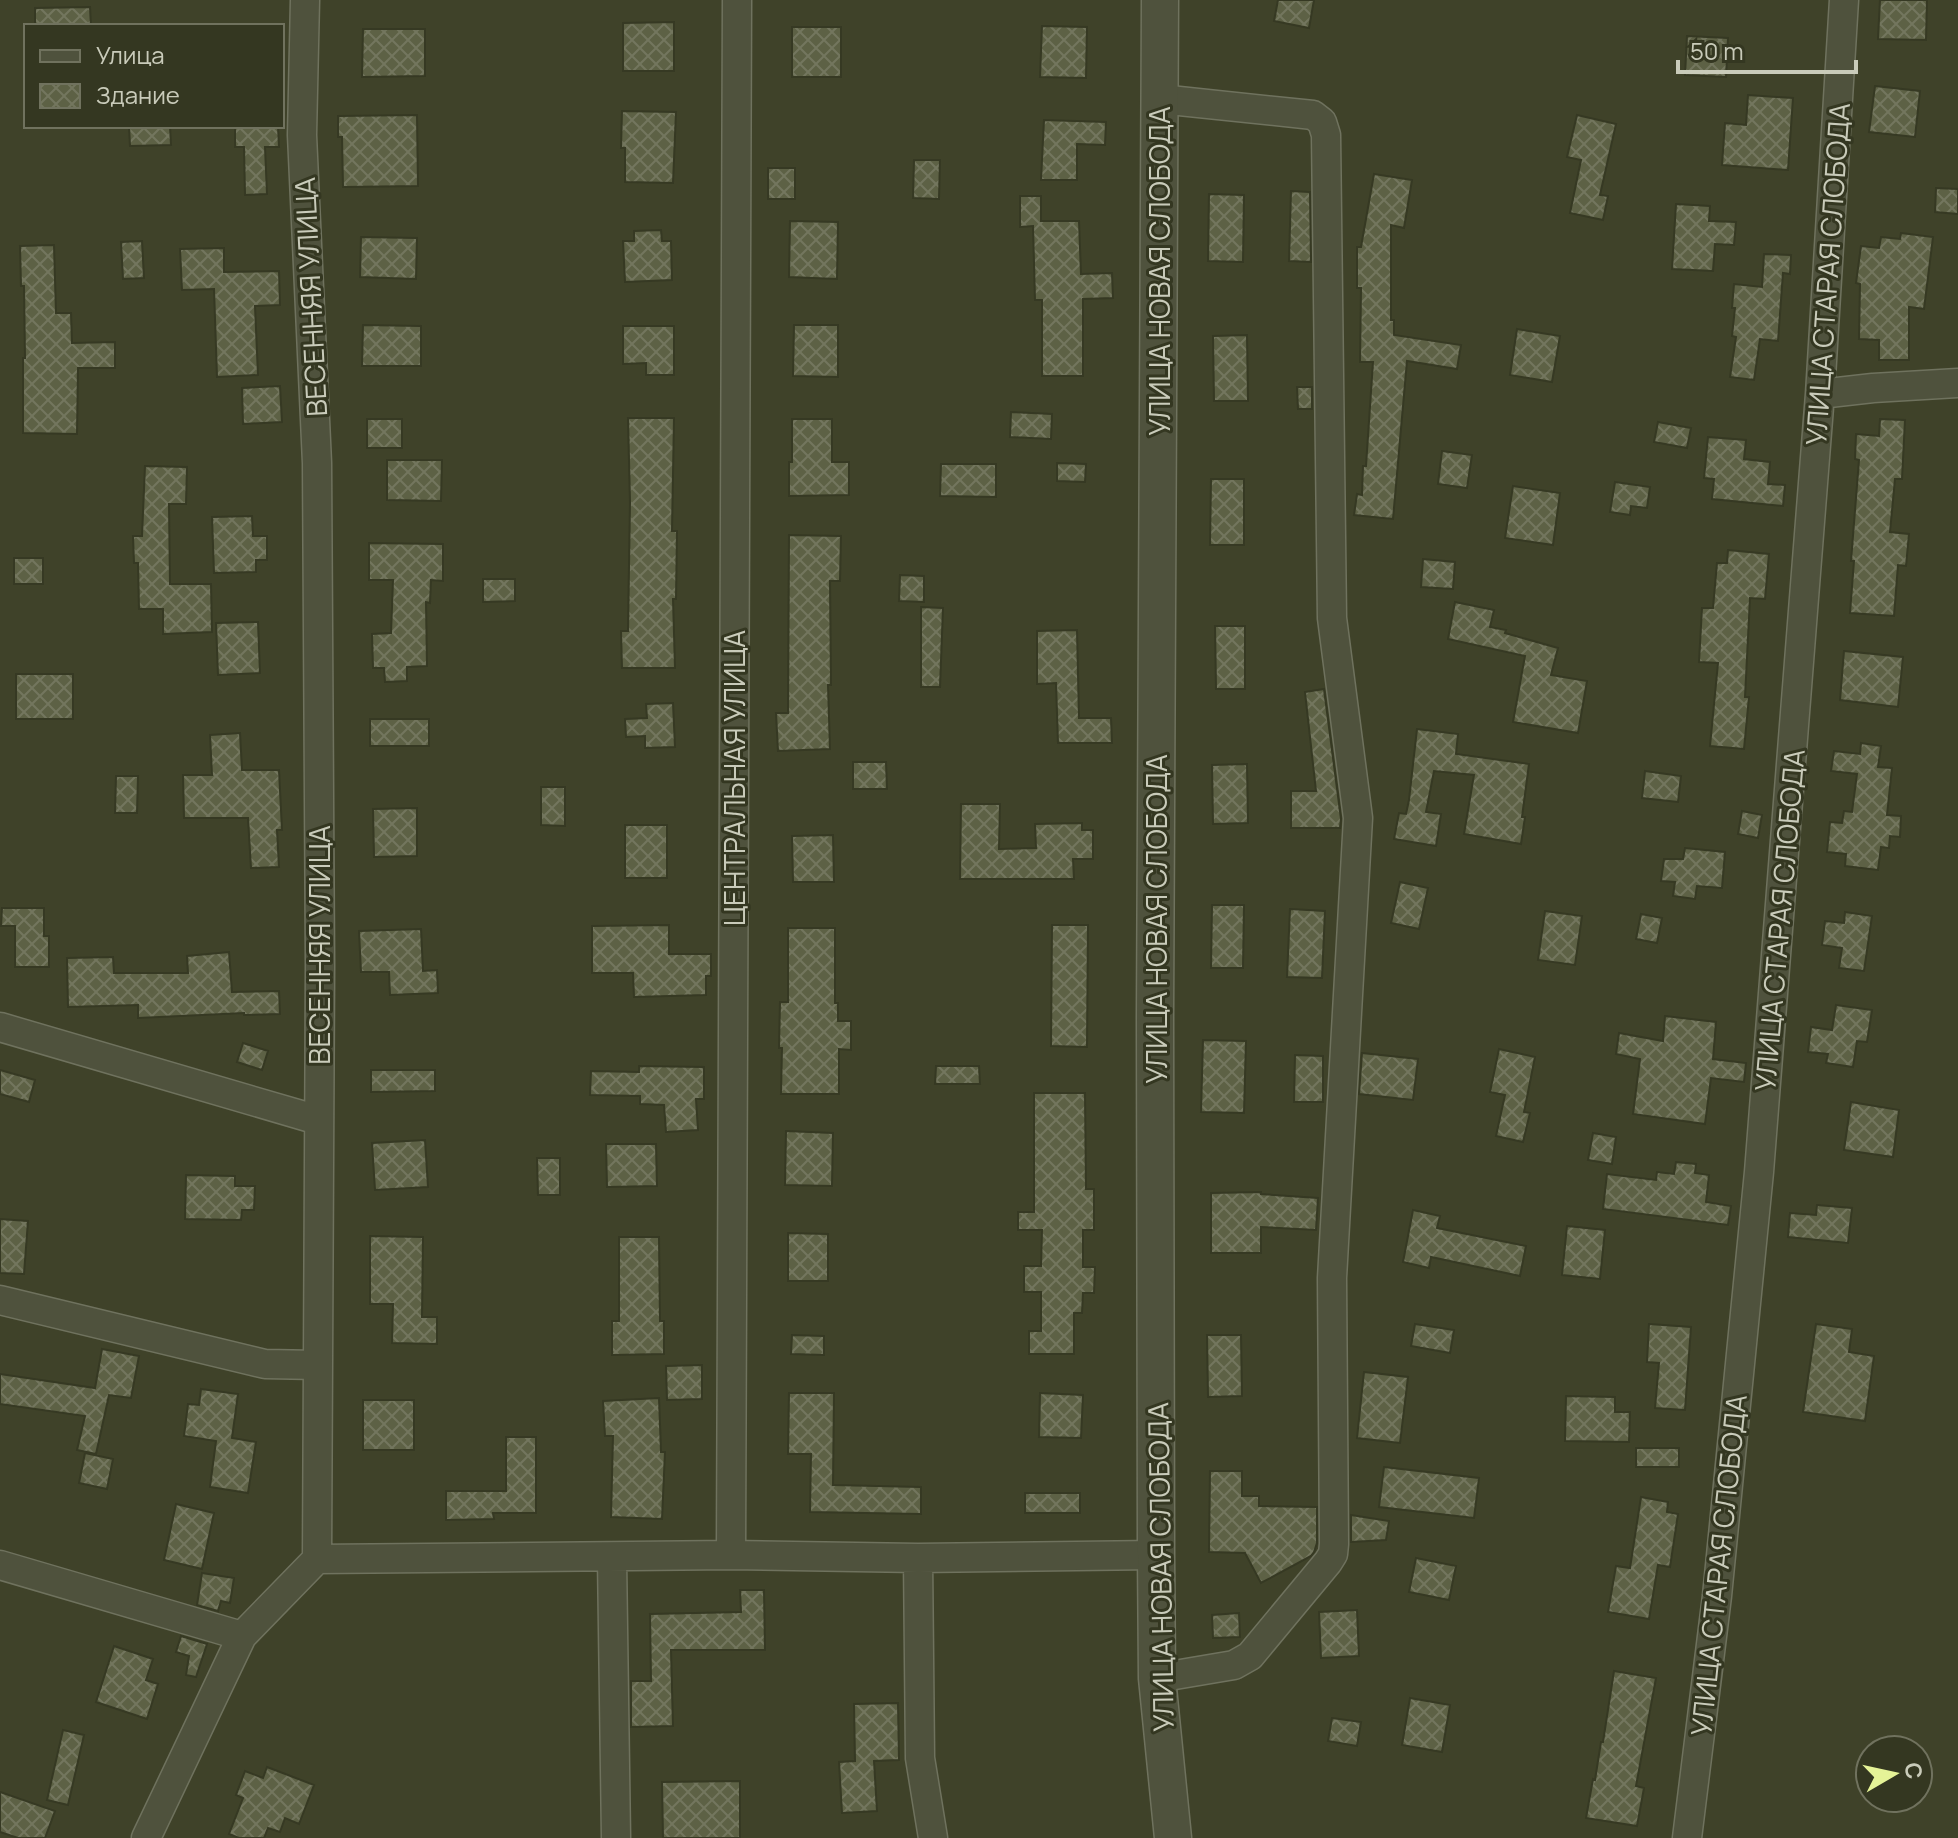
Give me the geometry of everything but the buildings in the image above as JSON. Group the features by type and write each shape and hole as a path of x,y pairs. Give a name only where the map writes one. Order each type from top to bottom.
{"street":[{"name":"ВЕСЕННЯЯ УЛИЦА","path":"305,0 302,135 317,479 320,949 317,1559"},
{"name":"ЦЕНТРАЛЬНАЯ УЛИЦА","path":"731,1555 737,0"},
{"name":"УЛИЦА НОВАЯ СЛОБОДА","path":"1160,0 1155,1001 1156,1555 1157,1678 1173,1838"},
{"name":"УЛИЦА СТАРАЯ СЛОБОДА","path":"1687,1838 1717,1596 1759,1172 1820,394 1844,0"},
{"path":"1157,1678 1243,1662 1333,1554 1332,1278 1358,818 1332,618 1326,135 1322,122 1313,115 1160,99"},
{"path":"1820,394 1958,383"},
{"path":"0,1027 318,1120"},
{"path":"0,1300 265,1364 318,1365"},
{"path":"146,1838 242,1636 317,1559 1156,1555"},
{"path":"612,1558 616,1838"},
{"path":"918,1558 920,1758 933,1838"},
{"path":"0,1565 242,1636"}]}
